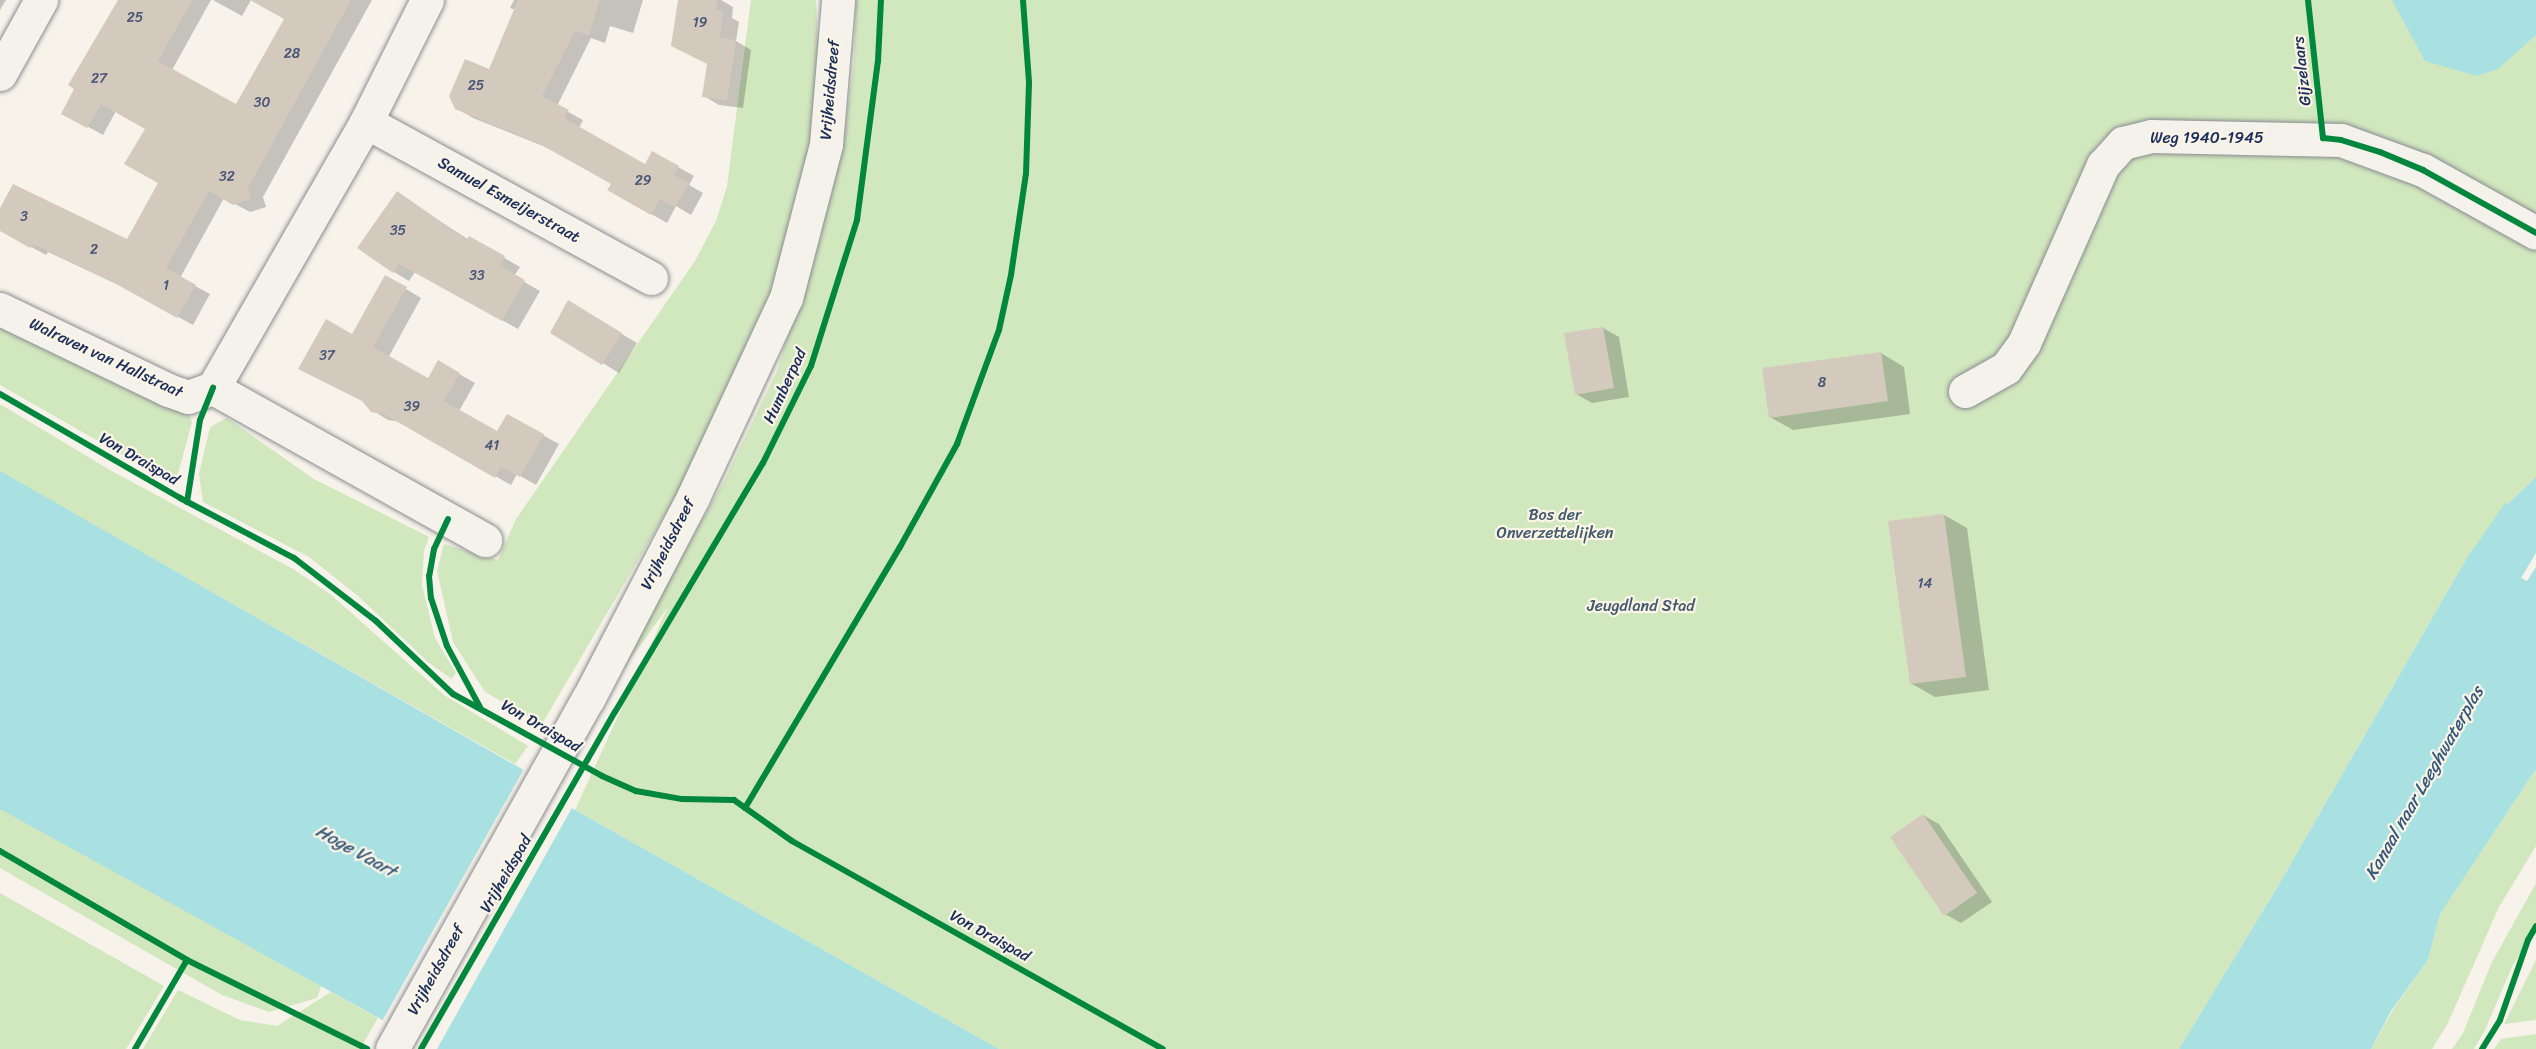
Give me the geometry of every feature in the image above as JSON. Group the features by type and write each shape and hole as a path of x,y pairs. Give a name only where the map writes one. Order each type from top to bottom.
{"street":[{"path":"0,74 41,0"},
{"path":"427,0 366,122 213,388 485,540"},
{"name":"Vrijheidsdreef","path":"392,1049 588,699 693,497 786,298 826,144 838,0"},
{"name":"Samuel Esmeijerstraat","path":"366,122 651,278"},
{"name":"Weg 1940-1945","path":"1965,391 2006,368 2024,343 2103,165 2123,143 2151,136 2341,140 2423,170 2536,233"},
{"name":"Walraven van Hallstraat","path":"0,309 168,390 188,397 213,388"}],"green space":[{"path":"751,0 816,0 820,91 808,182 769,312 688,475 542,724 485,692 453,642 437,571 444,544 498,560 516,519 695,261 716,221 727,186"},
{"name":"Bos der Onverzettelijken","path":"856,0 2536,0 2536,477 2508,504 2465,561 2278,886 2179,1049 999,1049 575,810 668,607 605,694 724,481 777,371 842,152 854,61"},
{"path":"0,328 190,416 192,422 175,485 0,385"},
{"path":"0,404 110,470 293,569 330,594 444,695 528,746 515,764 0,472"},
{"path":"227,418 314,479 429,537 424,551 422,585 435,638 456,673 452,679 429,663 358,596 309,557 203,502 199,474 210,427"},
{"path":"2536,769 2536,846 2499,907 2447,1025 2432,1049 2371,1049 2394,1008 2428,960 2440,914"},
{"path":"0,807 321,986 317,998 269,1012 222,995 0,868"},
{"path":"2536,883 2536,928 2512,967 2485,1030 2474,1049 2452,1049 2463,1033 2492,962"},
{"path":"0,893 164,986 126,1049 0,1049"},
{"path":"2536,960 2536,1020 2504,1024"},
{"path":"178,990 240,1020 277,1026 331,992 378,1018 360,1049 143,1049"},
{"path":"2536,1034 2536,1049 2494,1049 2501,1039"}],"water":[{"path":"2392,0 2536,0 2536,35 2498,69 2477,76 2425,61"},
{"name":"Hoge Vaart","path":"0,471 522,769 552,797 999,1049 435,1049 0,809"},
{"name":"Kanaal naar Leeghwaterplas","path":"2536,477 2536,553 2521,578 2527,581 2536,567 2536,769 2440,914 2428,960 2391,1011 2371,1049 2179,1049 2278,886 2465,561 2505,503 2508,504"}],"pier":[{"path":"525,767 554,795 573,806 437,1049 429,1049 381,1023"}],"building":[{"path":"118,0 192,0 158,61 236,104 284,19 250,0 351,0 248,188 251,199 233,205 209,191 166,268 196,285 177,318 111,281 33,244 30,248 0,231 0,208 13,184 127,239 158,183 124,164 145,129 101,104 87,128 61,114 74,89 68,85"},
{"path":"518,0 600,0 589,35 575,31 542,96 569,110 564,118 645,164 652,151 679,166 674,175 689,183 675,207 660,199 651,215 607,190 611,184 536,142 455,109 449,96 465,59 489,69"},
{"path":"678,0 717,0 716,10 723,11 720,38 736,40 727,100 702,97 707,64 671,46"},
{"path":"397,191 467,240 469,236 505,256 500,266 525,280 502,321 399,264 393,273 357,248"},
{"path":"385,275 407,287 373,347 428,378 438,360 460,373 444,401 497,431 507,414 544,434 520,477 501,467 495,478 384,414 371,412 362,401 298,369 326,319 352,334"},
{"path":"568,300 622,333 602,365 550,333"},
{"path":"1603,327 1614,388 1575,395 1564,333"},
{"path":"1881,352 1888,401 1769,418 1762,368"},
{"path":"1944,514 1966,677 1910,684 1888,521"},
{"path":"1923,814 1977,893 1944,916 1890,837"}],"cycle path":[{"name":"Humberpad","path":"421,1049 615,712 763,463 811,366 857,220 878,61 881,0"},
{"path":"745,808 900,547 957,444 999,330 1011,275 1026,174 1029,82 1023,0"},
{"name":"Gijzelaars","path":"2308,0 2323,138 2341,140 2380,152 2423,170 2536,233"},
{"name":"Von Draispad","path":"187,502 200,420 213,388"},
{"name":"Von Draispad","path":"0,394 180,498 294,558 376,621 453,694 602,776 636,791 682,799 734,800 792,841 1163,1049"},
{"path":"448,519 434,549 429,576 431,598 447,646 480,707"},
{"path":"0,851 187,960 367,1049"},
{"path":"2482,1049 2500,1020 2528,940 2536,926"},
{"path":"135,1049 187,960"}],"park label":[{"name":"Jeugdland Stad","path":"1641,606"}]}
